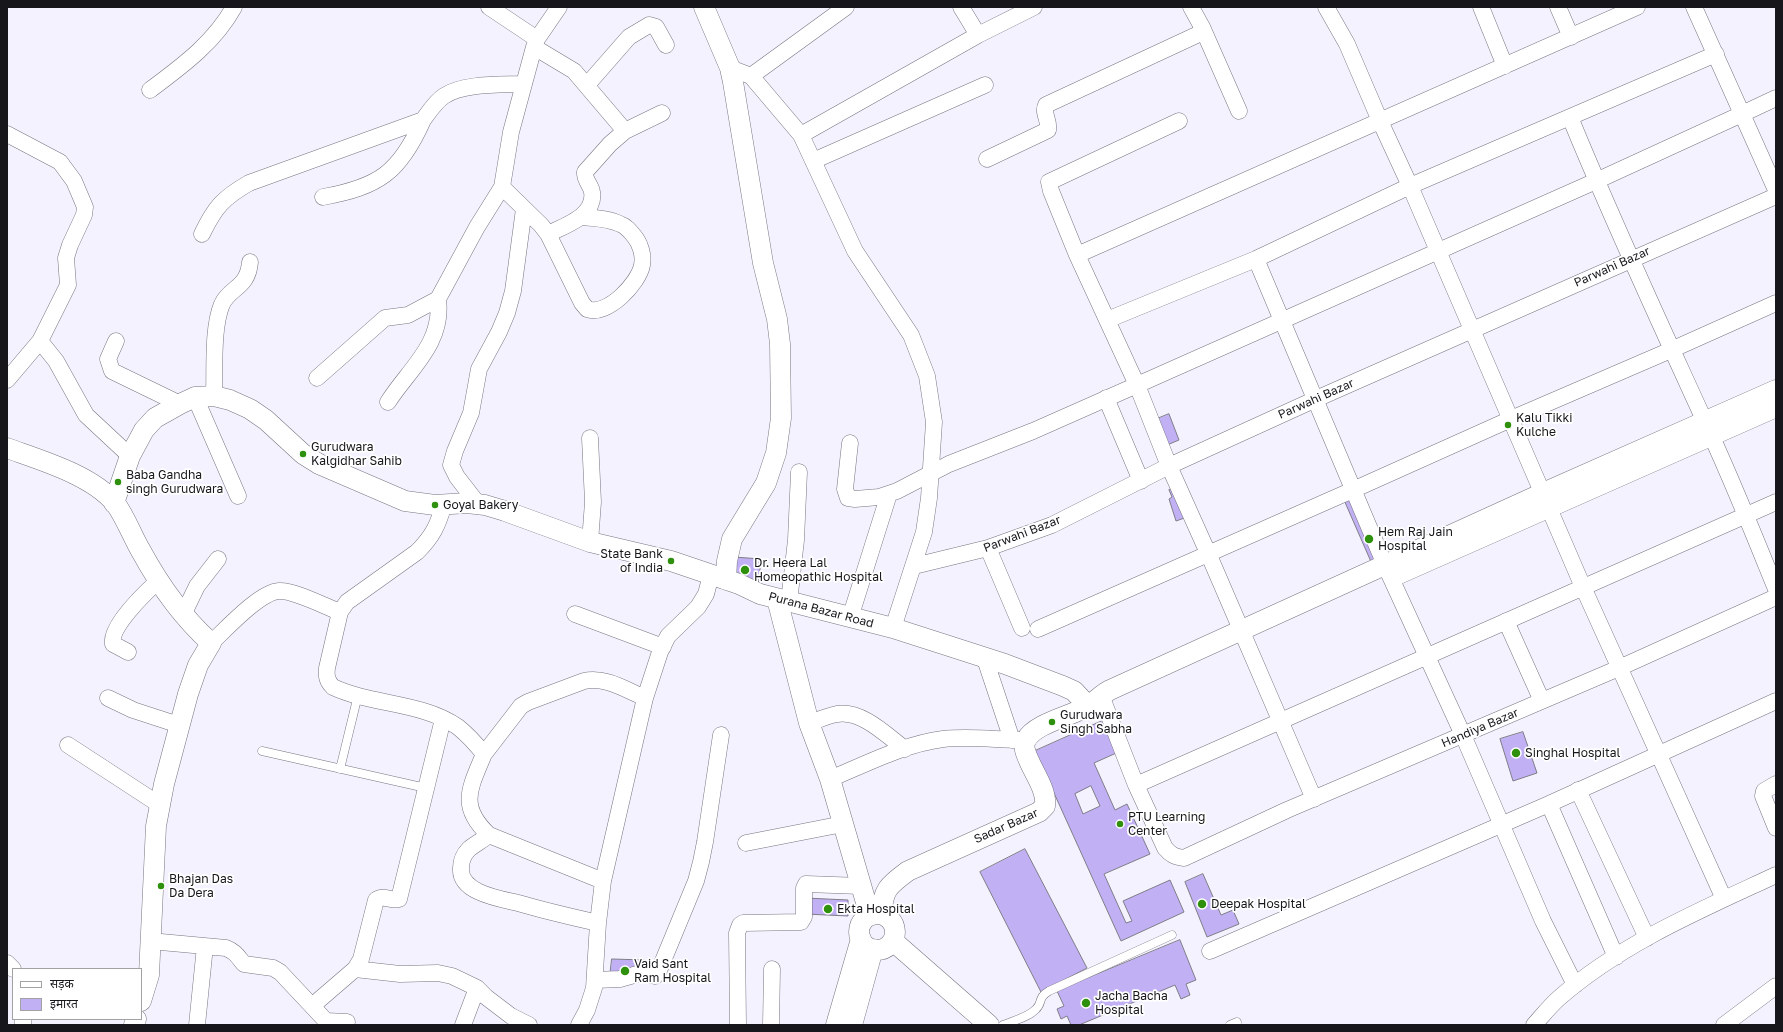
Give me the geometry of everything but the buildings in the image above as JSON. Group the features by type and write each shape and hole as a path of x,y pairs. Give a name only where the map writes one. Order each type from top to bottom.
{"street":[{"path":"150,90 183,65 208,43 220,29 234,7"},
{"path":"488,7 535,43 569,66 587,85 625,131"},
{"path":"388,402 398,386 419,362 431,342 439,319 438,300 477,227 502,187 511,132 535,43 559,7"},
{"path":"580,1025 587,1010 595,980 598,923 603,881 645,698 668,636 698,607 718,577 727,561 732,540 766,483 776,453 781,410 780,344 777,319 763,263 730,68 704,7"},
{"path":"751,76 846,7"},
{"path":"962,7 978,35"},
{"path":"801,135 978,35 1034,7"},
{"path":"1191,7 1239,111"},
{"path":"1326,7 1347,44 1439,251 1583,587 1724,899"},
{"path":"1481,7 1505,66"},
{"path":"1558,7 1571,37"},
{"path":"1077,255 1637,7"},
{"path":"1694,7 1776,190"},
{"path":"587,85 629,37 649,25 656,27 666,45"},
{"path":"987,159 1048,130 1049,126 1044,109 1046,105 1203,32"},
{"path":"1107,320 1256,259 1410,186 1716,54"},
{"path":"730,68 751,76 801,135 855,251 911,335 927,376 934,422 932,473 924,532 893,628"},
{"path":"323,197 359,189 373,182 394,168 408,150 423,120 436,103 452,92 469,88 523,84"},
{"path":"812,161 985,85"},
{"path":"850,443 845,489 845,494 848,498 855,499 889,494 949,464 1033,431 1596,182 1776,98"},
{"path":"548,234 581,217 588,209 592,198 592,192 585,177 585,172 610,144 625,131 662,113"},
{"path":"1570,117 1596,182 1708,429 1746,515 1776,589"},
{"path":"202,234 209,218 225,198 249,183 423,120"},
{"path":"1180,121 1050,180 1048,184 1077,255 1137,385 1169,466 1314,799"},
{"path":"7,134 60,162 74,181 85,207 84,215 70,245 66,258 68,285 40,342 7,380"},
{"path":"502,187 541,225 548,234 582,303 587,309 597,311 614,302 624,294 638,275 642,265 641,248 636,238 622,224 612,221 581,217"},
{"name":"Parwahi Bazar","path":"914,566 988,548 1052,525 1169,466 1316,399 1631,258 1776,196"},
{"path":"478,504 457,477 451,465 455,451 471,413 479,369 499,332 507,313 513,291 524,209"},
{"path":"1256,259 1388,571 1463,735 1544,921 1575,985"},
{"path":"238,496 196,399 216,334 222,304 229,295 243,283 250,267 250,262"},
{"path":"317,378 385,318 408,315 438,300"},
{"path":"988,548 1030,628 1355,490 1511,418 1671,350 1776,303"},
{"path":"116,341 108,359 112,371 196,399"},
{"path":"40,342 56,361 86,415 130,456"},
{"path":"830,779 905,749 942,739 965,738 1019,740 1040,728 1708,429 1776,390"},
{"path":"1106,398 1141,481"},
{"path":"114,503 130,456 144,430 155,418 196,399"},
{"name":"Purana Bazar Road","path":"196,399 230,400 250,409 266,420 303,454 318,464 405,501 435,505 468,503 505,511 590,542 672,561 760,594 893,628 985,659 1005,664 1063,686 1096,704"},
{"path":"1708,429 1776,407"},
{"path":"590,438 592,502 590,542"},
{"path":"7,448 78,477 99,490 114,503 123,516 158,581 183,615 211,643"},
{"path":"799,472 796,540 783,600 809,723 830,779 862,886 876,915 894,924 896,930 893,941 885,948 867,944"},
{"path":"850,618 889,494"},
{"path":"1096,704 1136,785 1776,502"},
{"path":"444,504 437,526 426,543 417,552 347,602 340,612 326,675 328,682 333,687 443,718 457,726 468,735 484,754"},
{"path":"183,615 198,586 218,559"},
{"path":"128,652 113,644 113,636 131,608 158,581"},
{"path":"142,998 149,975 156,826 179,725 198,665 211,643 260,599 269,593 280,591 290,592 340,612"},
{"name":"Handiya Bazar","path":"1136,785 1165,848 1170,854 1176,857 1184,858 1314,799 1619,668 1776,597"},
{"path":"575,614 663,647"},
{"path":"1506,621 1542,701"},
{"path":"985,659 1019,740"},
{"path":"603,881 489,836 474,819 470,808 469,797 472,783 484,754 521,706 528,702 592,679 609,682 645,698"},
{"path":"108,698 133,710 179,725"},
{"path":"1210,951 1502,825 1776,701"},
{"path":"809,723 838,714 856,716 868,722 905,749"},
{"path":"312,1006 355,969 361,959 376,900 382,897 395,900 399,899 443,718"},
{"path":"595,980 620,978 641,974 655,976 658,973 696,881 705,842 721,736"},
{"name":"Sadar Bazar","path":"876,915 890,884 908,872 1039,812 1045,806 1044,796 1024,746 1019,740"},
{"path":"68,745 160,805"},
{"path":"1776,784 1764,791 1764,796 1776,828"},
{"path":"1578,790 1647,938"},
{"path":"1549,804 1616,956"},
{"path":"746,843 843,824"},
{"path":"489,836 469,850 461,864 460,872 470,887 481,893 598,923"},
{"path":"1534,1025 1558,999 1616,956 1647,938 1724,899 1776,875"},
{"path":"738,1025 737,932 740,925 743,923 801,922 804,917 804,888 806,884 862,886"},
{"path":"852,1025 867,944 861,927 863,921 876,915"},
{"path":"150,941 226,948 238,955 244,964 273,968 280,972 326,1021 347,1022"},
{"path":"893,941 989,1025"},
{"path":"836,1025 867,944"},
{"path":"197,1025 205,946"},
{"path":"355,969 400,974 438,973 452,976 477,988 511,1016 529,1025"},
{"path":"771,1025 772,969"},
{"path":"1724,1025 1776,986"},
{"path":"463,1025 477,988"}],"lane":[{"path":"340,768 358,695"},
{"path":"262,751 426,788"},
{"path":"1003,1025 1034,1012 1038,1008 1041,998 1049,991 1172,935"}],"place":[{"name":"Kalu Tikki Kulche","path":"1508,425"},
{"name":"Gurudwara Kalgidhar Sahib","path":"303,454"},
{"name":"Baba Gandha singh Gurudwara","path":"118,482"},
{"name":"Goyal Bakery","path":"435,505"},
{"name":"Hem Raj Jain Hospital","path":"1369,539"},
{"name":"State Bank of India","path":"671,561"},
{"name":"Dr. Heera Lal Homeopathic Hospital","path":"745,570"},
{"name":"Gurudwara Singh Sabha","path":"1052,722"},
{"name":"Singhal Hospital","path":"1516,753"},
{"name":"PTU Learning Center","path":"1120,824"},
{"name":"Bhajan Das Da Dera","path":"161,886"},
{"name":"Deepak Hospital","path":"1202,904"},
{"name":"Ekta Hospital","path":"828,909"},
{"name":"Vaid Sant Ram Hospital","path":"625,971"},
{"name":"Jacha Bacha Hospital","path":"1086,1003"}]}
